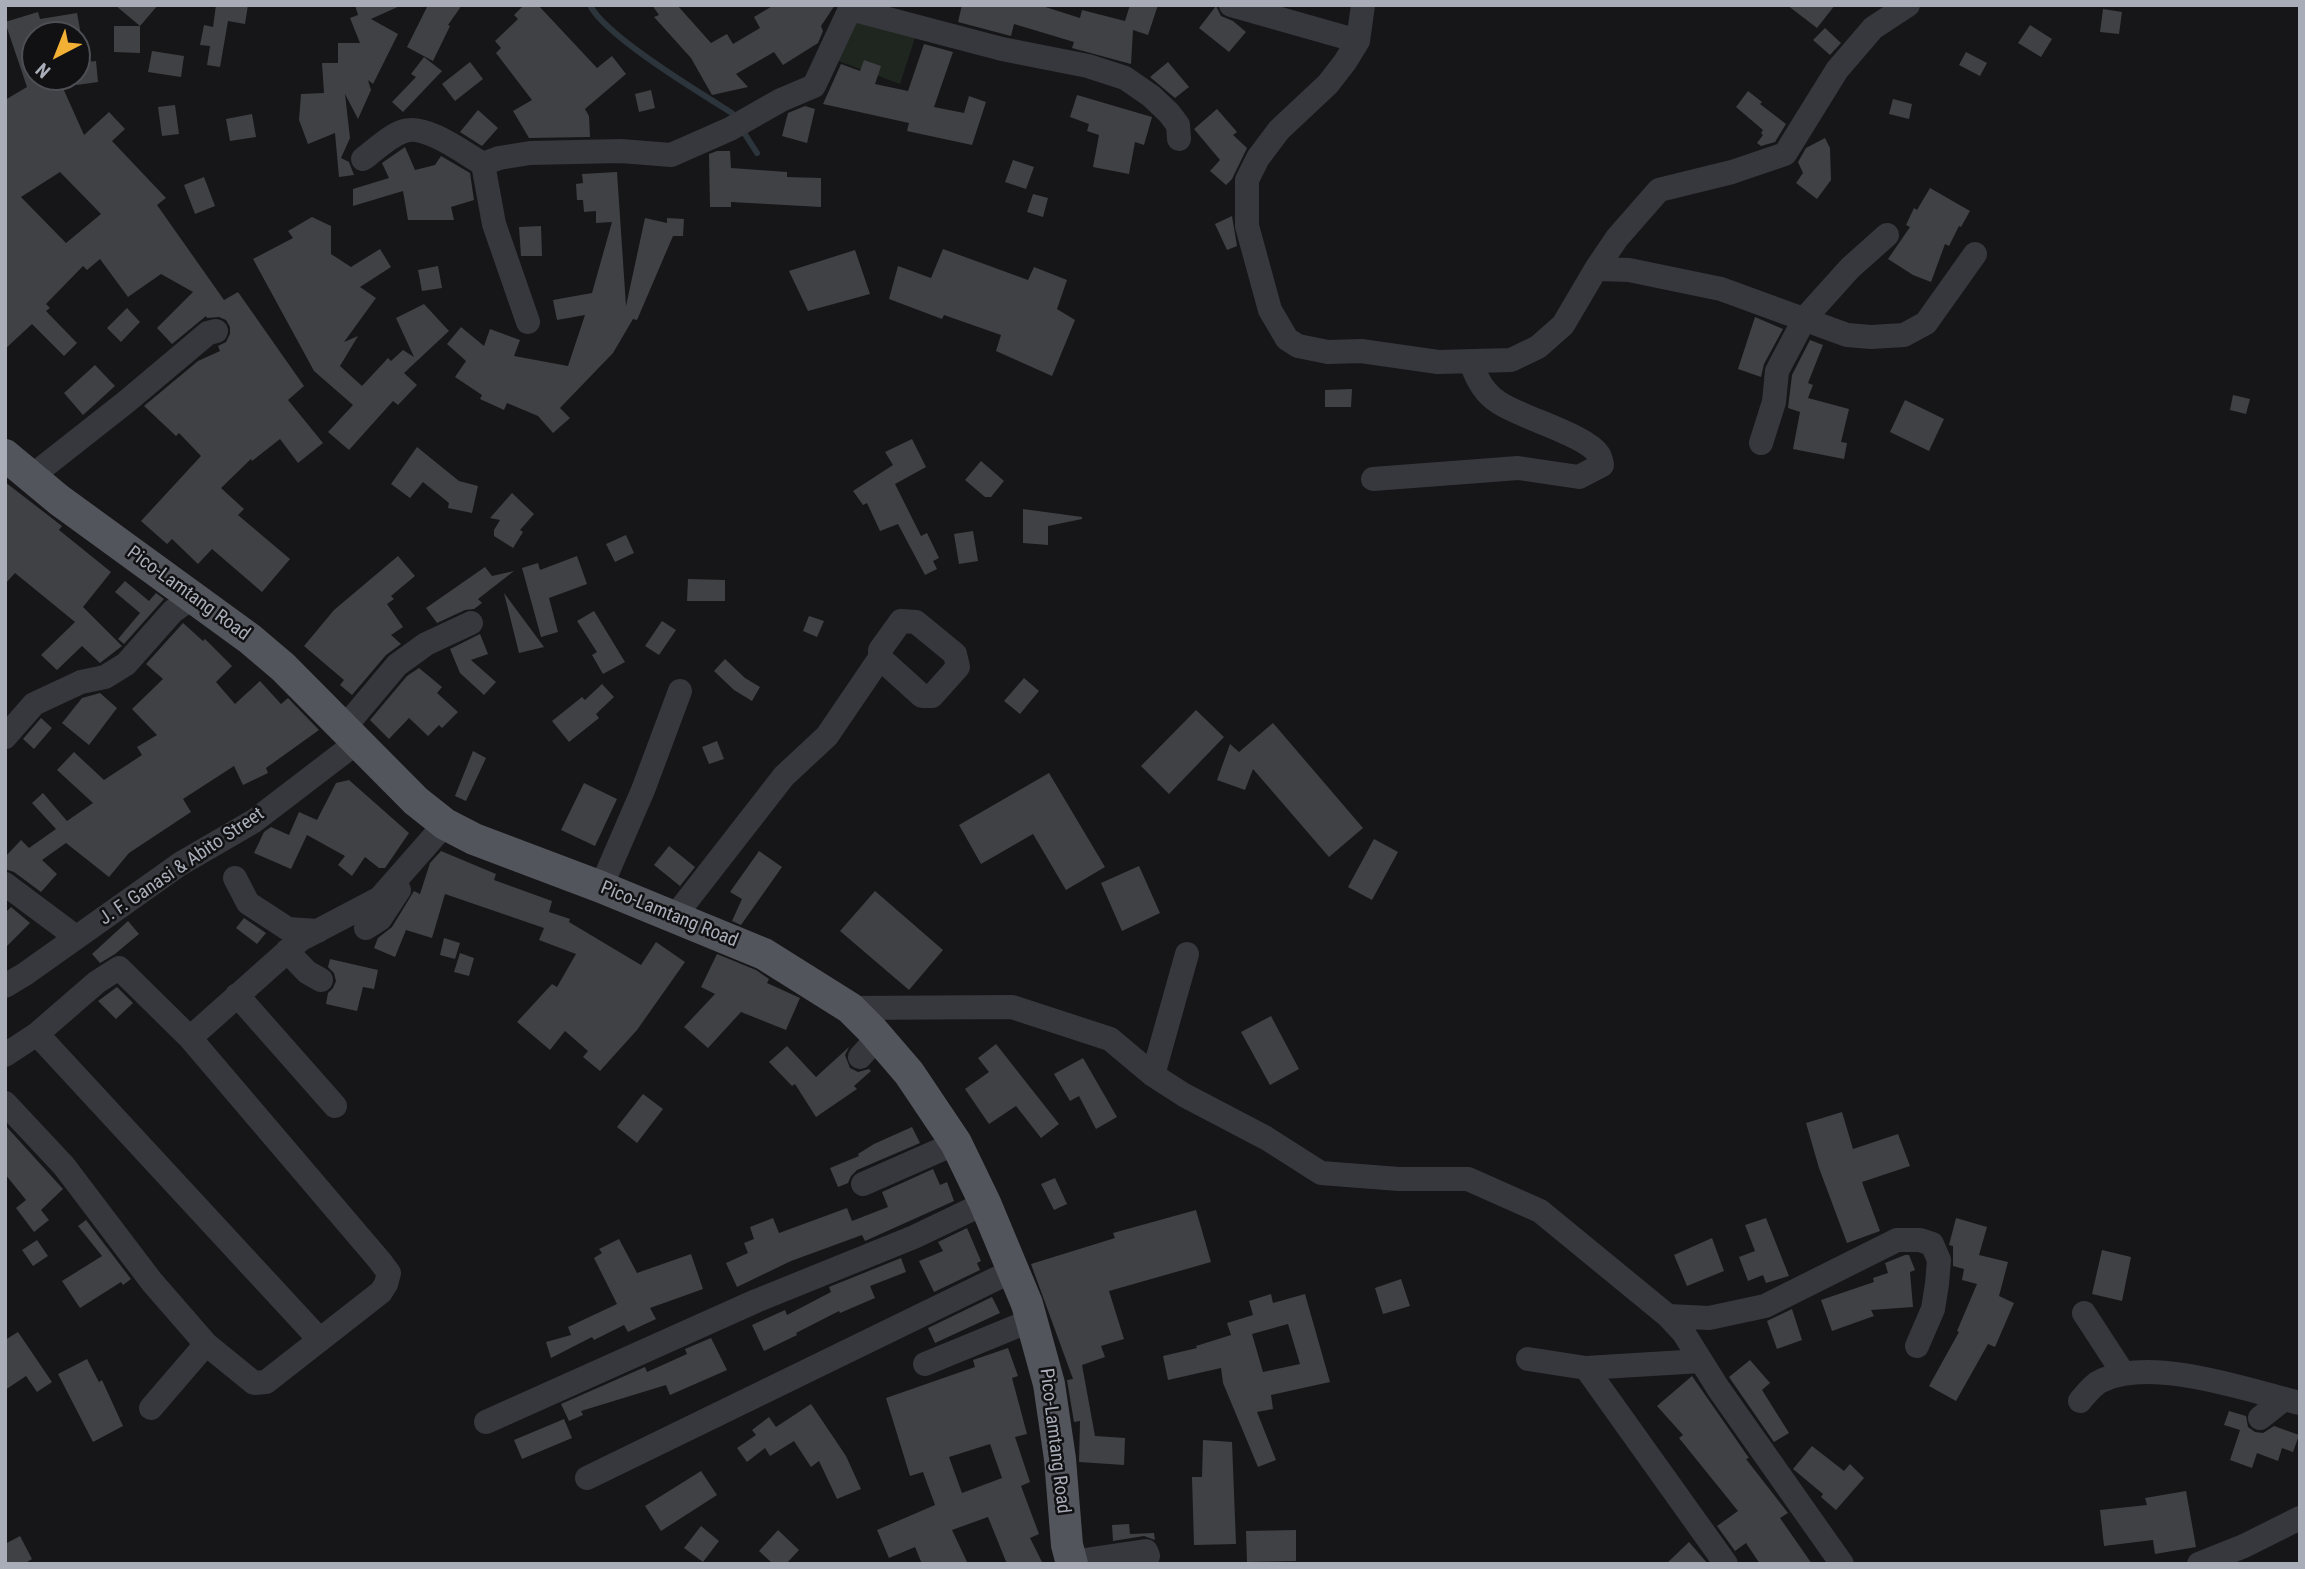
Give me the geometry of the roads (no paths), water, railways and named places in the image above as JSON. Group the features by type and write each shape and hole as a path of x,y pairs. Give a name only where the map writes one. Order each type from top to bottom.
{"main road":[{"name":"Pico-Lamtang Road","path":"5,455 59,500 250,639 283,667 416,801 445,824 474,839 675,916 765,954 850,1008 869,1047 915,1081 956,1143 1014,1270 1032,1320 1049,1384 1071,1563"}],"street":[{"path":"1231,5 1357,41"},
{"path":"1363,5 1357,41 1345,62 1328,84 1279,130 1258,158 1247,180 1247,226 1270,310 1287,339 1298,346 1328,352 1361,352 1438,362 1511,360 1538,347 1563,325 1617,238 1659,190 1732,172 1785,154 1837,70 1873,28 1908,5"},
{"path":"483,164 499,158 530,153 621,151 671,155 739,125 781,100 814,86 849,7 1002,49 1088,66 1125,78 1152,96 1168,113 1178,125 1179,139"},
{"path":"363,159 404,130 413,130 433,135 483,164 494,224 528,321"},
{"path":"1761,443 1774,402 1777,371 1805,318 1850,268 1888,236"},
{"path":"1596,270 1629,270 1721,289 1847,335 1871,337 1904,335 1926,323 1975,254"},
{"path":"32,476 126,402 208,332 216,331"},
{"path":"1373,479 1518,468 1579,477 1602,466 1600,455 1587,443 1525,417 1496,401 1476,379 1471,362"},
{"path":"5,737 34,704 81,682 105,677 126,664 173,611 192,598"},
{"name":"J. F. Ganasi & Abito Street","path":"5,986 180,864 254,821 350,735 397,665 426,644 471,623"},
{"path":"675,916 784,776 827,736 880,658"},
{"path":"601,887 643,790 680,691"},
{"path":"190,1038 300,940 380,898 445,824"},
{"path":"366,928 380,919 400,887 420,869 414,862"},
{"path":"235,878 248,903 288,929 319,931"},
{"path":"5,884 76,937"},
{"path":"287,951 307,972 321,980"},
{"path":"1153,1075 1187,954"},
{"path":"5,1055 37,1034 97,982 119,968 190,1038 389,1273 386,1284 381,1292 266,1382 261,1384 248,1380 206,1344 152,1282 64,1166 5,1103"},
{"path":"237,995 335,1106"},
{"path":"850,1008 1012,1007 1110,1039 1153,1075 1184,1095 1266,1138 1321,1173 1399,1179 1468,1179 1540,1210 1668,1316 1683,1332 1842,1564"},
{"path":"37,1034 320,1340"},
{"path":"863,1184 956,1143"},
{"path":"486,1422 756,1301 914,1237 985,1203"},
{"path":"1668,1316 1709,1318 1765,1306 1897,1240 1920,1240 1933,1244 1939,1259 1933,1308 1917,1346"},
{"path":"587,1478 1014,1270"},
{"path":"2084,1313 2123,1373"},
{"path":"925,1364 1032,1320"},
{"path":"151,1408 206,1344"},
{"path":"1528,1359 1586,1368 1701,1361"},
{"path":"1586,1368 1726,1564"},
{"path":"2080,1401 2091,1387 2123,1373 2171,1372 2292,1401"},
{"path":"2260,1418 2292,1401"},
{"path":"2199,1564 2244,1555 2300,1518"},
{"path":"1071,1563 1146,1550 1148,1556"}],"waterway":[{"path":"590,5 614,32 633,47 732,113 735,119"},
{"path":"741,128 757,153"}]}
